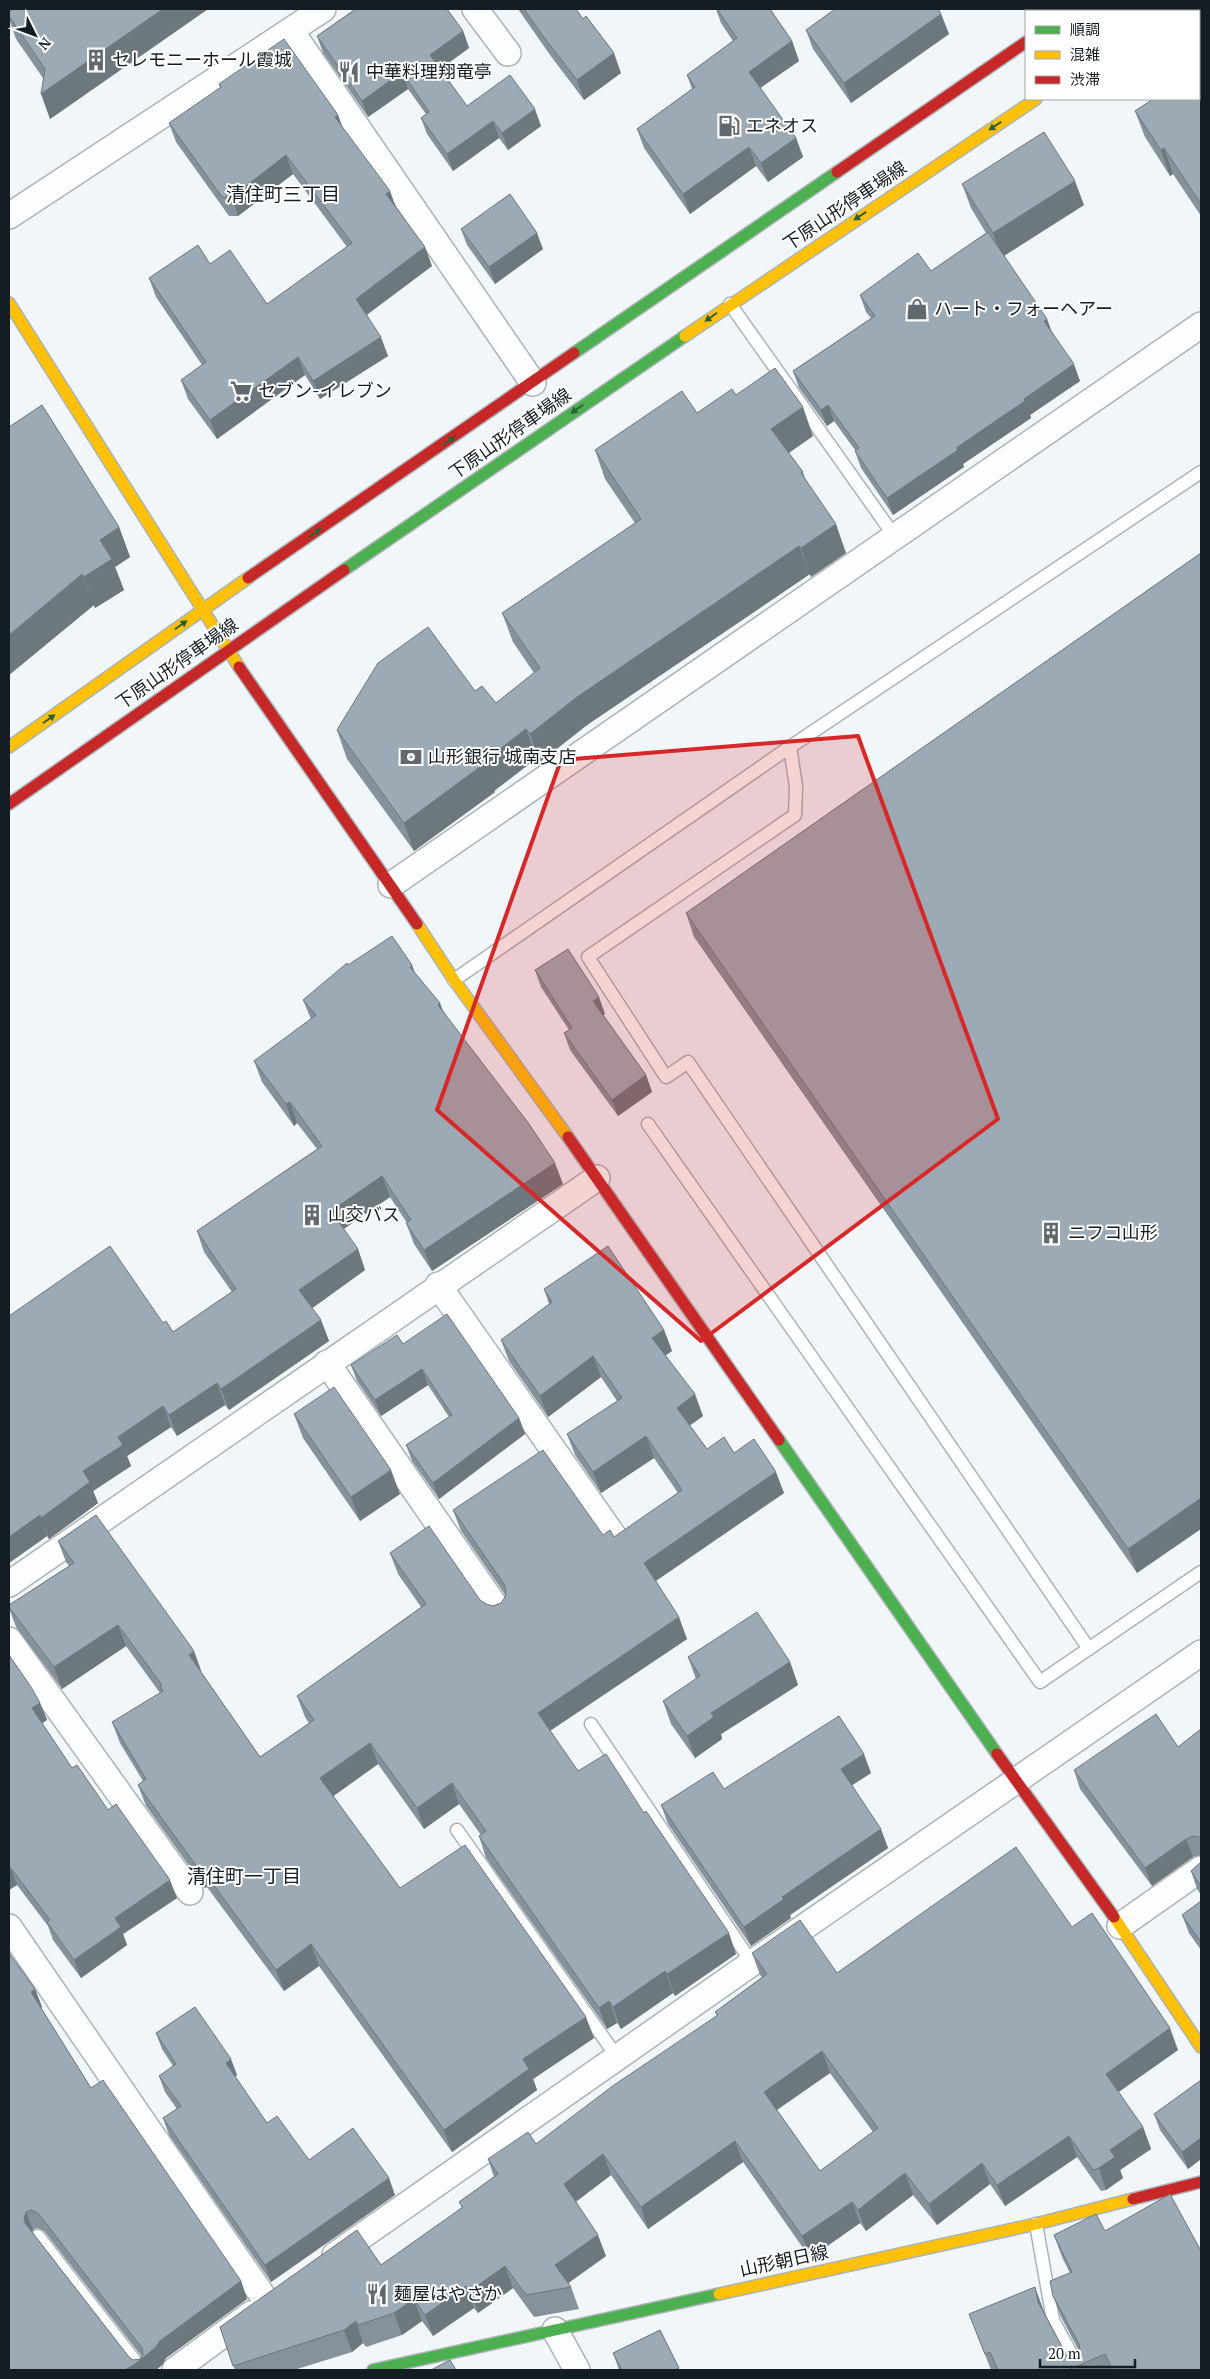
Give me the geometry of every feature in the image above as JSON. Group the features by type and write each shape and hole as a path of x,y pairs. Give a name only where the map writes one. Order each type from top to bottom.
{"main road":[{"name":"下原山形停車場線","path":"9,747 202,610 1025,43"},
{"name":"下原山形停車場線","path":"9,804 227,650 730,304 1035,100"},
{"path":"9,303 227,650 391,885 454,980 597,1178 1015,1780 1120,1926 1201,2047"},
{"name":"山形朝日線","path":"384,2369 1036,2224 1201,2182"}],"street":[{"path":"9,216 323,9"},
{"path":"475,9 508,53"},
{"path":"291,31 533,383"},
{"path":"391,885 1201,325"},
{"path":"9,1584 438,1285 597,1178"},
{"path":"438,1285 615,1538"},
{"path":"327,1363 500,1613"},
{"path":"9,1640 190,1892"},
{"path":"316,2268 1015,1780 1201,1654"},
{"path":"1120,1926 1201,1869"},
{"path":"9,1926 276,2297 175,2370"},
{"path":"555,2330 576,2370"}],"lane":[{"path":"730,304 895,537"},
{"path":"454,980 790,747 1201,472"},
{"path":"790,747 796,786 795,815 588,957 666,1076 688,1062 1089,1649"},
{"path":"648,1124 1040,1682 1201,1572"},
{"path":"591,1724 752,1963"},
{"path":"457,1830 617,2057"},
{"path":"1036,2224 1053,2320 1080,2370"},
{"path":"38,2236 142,2370"}],"highlighted area":[{"path":"858,736 998,1119 701,1341 437,1110 561,760"}],"building":[{"path":"13,9 163,9 41,94 45,69 9,16 9,12"},
{"path":"356,9 447,9 463,31 430,55 467,106 510,75 535,109 502,133 493,121 447,154 421,118 429,112 402,72 362,101 317,36"},
{"path":"524,9 576,9 583,19 586,16 614,53 577,80"},
{"path":"717,9 770,9 792,41 749,72 796,138 761,163 749,147 683,194 637,129 695,87 687,75 737,38"},
{"path":"835,9 938,9 941,14 844,83 806,30"},
{"path":"284,39 338,115 335,117 390,191 386,194 425,247 356,299 381,337 313,381 298,357 210,420 181,380 206,362 149,278 198,245 210,264 230,250 267,304 352,243 286,155 232,197 222,197 169,123 221,87 219,84"},
{"path":"1200,68 1201,204 1164,148 1161,150 1135,111 1152,100 1200,100"},
{"path":"1044,132 1075,181 993,233 962,184"},
{"path":"510,194 537,233 489,267 461,229"},
{"path":"988,232 1047,319 1044,321 1074,364 1024,399 1025,401 956,448 958,450 887,498 855,451 859,448 828,405 821,410 793,371 875,316 860,295 918,253 931,271"},
{"path":"775,368 803,407 771,429 803,472 801,473 836,524 801,548 799,546 577,697 530,734 526,729 483,762 484,764 404,823 337,730 378,663 428,627 475,691 482,686 496,703 540,668 502,613 641,519 595,450 682,391 697,413 732,389 736,395"},
{"path":"42,405 119,527 100,540 112,559 84,577 82,574 9,635 9,427"},
{"name":"ニフコ山形","path":"1201,553 1201,1498 1128,1549 686,913"},
{"path":"392,936 412,965 410,967 440,1003 438,1005 529,1124 555,1163 424,1250 406,1223 411,1220 382,1176 331,1211 358,1249 299,1290 321,1320 221,1389 217,1383 169,1415 163,1406 118,1437 123,1445 83,1471 90,1482 41,1518 40,1515 9,1537 9,1316 110,1246 163,1323 166,1321 173,1332 236,1289 197,1231 322,1146 290,1102 286,1104 254,1061 316,1015 303,1000 347,963 348,965"},
{"path":"568,949 599,997 593,1001 646,1075 612,1100 564,1033 572,1028 535,970"},
{"path":"608,1246 664,1330 652,1338 695,1394 677,1408 707,1449 724,1437 734,1453 754,1439 776,1472 644,1563 679,1617 538,1713 578,1771 606,1754 644,1813 646,1811 729,1933 667,1974 665,1971 613,2007 609,2001 599,2008 479,1836 486,1831 452,1783 417,1808 370,1743 320,1778 400,1888 465,1845 586,2017 523,2059 529,2069 444,2130 311,1944 276,1970 199,1865 197,1867 138,1785 146,1779 112,1722 163,1691 160,1686 162,1685 118,1625 54,1667 9,1605 74,1563 58,1541 96,1515 194,1651 189,1655 260,1757 314,1720 297,1696 426,1604 390,1553 429,1526 480,1600 493,1606 501,1603 505,1597 506,1590 504,1584 453,1510 543,1450 603,1535 610,1530 614,1537 682,1490 646,1436 593,1472 567,1434 622,1398 593,1356 540,1396 501,1340 552,1302 544,1289"},
{"path":"447,1314 519,1418 433,1483 406,1445 452,1415 422,1369 375,1400 351,1365 397,1335 403,1344"},
{"path":"334,1387 391,1470 351,1497 294,1414"},
{"path":"757,1612 790,1662 711,1713 714,1717 687,1736 663,1701 700,1676 688,1657"},
{"path":"9,1655 40,1703 32,1708 72,1768 77,1765 108,1810 116,1804 170,1880 115,1918 121,1927 74,1960 47,1922 50,1920 9,1868"},
{"path":"1156,1714 1178,1747 1201,1729 1201,1838 1193,1836 1186,1839 1145,1868 1074,1770"},
{"path":"839,1716 864,1754 841,1769 881,1829 782,1897 784,1899 744,1927 661,1805 713,1772 724,1789"},
{"path":"1016,1847 1072,1927 1092,1913 1170,2028 1106,2074 1143,2127 1110,2150 1115,2157 1099,2168 1093,2170 1069,2136 997,2185 982,2163 929,2204 905,2173 858,2210 852,2202 802,2236 735,2141 641,2207 603,2154 564,2184 598,2235 555,2265 571,2287 526,2295 505,2266 470,2291 466,2286 425,2315 414,2299 394,2313 358,2325 356,2321 344,2330 233,2366 220,2327 357,2230 381,2265 463,2207 459,2202 498,2174 488,2159 528,2132 536,2144 614,2085 718,2015 715,2012 767,1974 752,1953 800,1920 837,1973","holes":["822,2051 878,2128 820,2171 764,2092"]},
{"path":"1201,1862 1201,1886 1191,1871"},
{"path":"1201,1901 1201,1942 1182,1915"},
{"path":"9,1953 35,1989 31,1992 91,2088 103,2080 241,2281 160,2341 155,2348 135,2364 125,2370 9,2370","holes":["31,2210 38,2213 142,2348 143,2355 140,2359 133,2360 129,2357 25,2223 26,2212"]},
{"path":"195,2007 231,2059 226,2063 267,2123 277,2116 309,2160 353,2128 389,2178 265,2265 163,2118 181,2106 159,2076 176,2064 156,2033"},
{"path":"1201,2080 1201,2138 1182,2152 1154,2114"},
{"path":"1170,2194 1201,2251 1201,2370 1113,2370 1105,2354 1068,2370 998,2370 990,2352 985,2354 969,2314 1035,2287 1038,2302 1065,2352 1071,2356 1076,2355 1080,2349 1079,2344 1053,2296 1050,2281 1072,2272 1054,2235 1096,2214 1105,2231"},
{"path":"660,2330 679,2368 675,2370 622,2370 613,2353"},
{"path":"450,2360 456,2370 431,2370"}],"traffic: fast":[{"path":"574,353 837,172"},
{"path":"344,570 685,336"},
{"path":"779,1440 997,1754"},
{"path":"373,2370 719,2294"}],"traffic: slow":[{"path":"685,336 1035,100"},
{"path":"9,303 239,667"},
{"path":"9,747 248,578"},
{"path":"417,924 454,980 568,1137"},
{"path":"1114,1917 1201,2047"},
{"path":"719,2294 1036,2224 1133,2199"}],"traffic: jam":[{"path":"837,172 1025,43"},
{"path":"248,578 574,353"},
{"path":"9,804 344,570"},
{"path":"239,667 417,924"},
{"path":"568,1137 779,1440"},
{"path":"997,1754 1114,1917"},
{"path":"1133,2199 1201,2182"}],"place":[{"name":"セレモニーホール霞城","path":"96,60"},
{"name":"中華料理翔竜亭","path":"349,72"},
{"name":"エネオス","path":"729,126"},
{"name":"ハート・フォーヘアー","path":"917,309"},
{"name":"セブン-イレブン","path":"241,391"},
{"name":"山形銀行 城南支店","path":"411,757"},
{"name":"山交バス","path":"312,1215"},
{"name":"ニフコ山形","path":"1051,1233"},
{"name":"麺屋はやさか","path":"377,2294"}],"district":[{"name":"清住町三丁目","path":"283,194"},
{"name":"清住町一丁目","path":"244,1876"}]}
